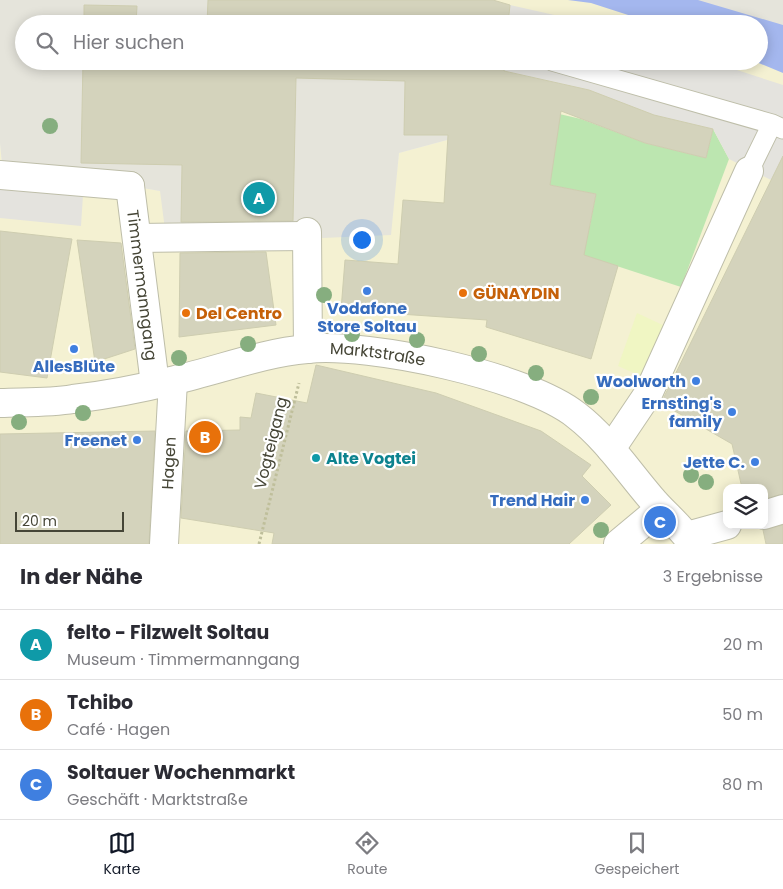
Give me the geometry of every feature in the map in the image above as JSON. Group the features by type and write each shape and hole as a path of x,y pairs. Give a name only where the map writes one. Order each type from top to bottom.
{"street":[{"path":"611,449 648,394 749,171"},
{"name":"Timmermanngang","path":"0,175 130,186 137,238 164,382"},
{"path":"137,238 307,234 308,349"},
{"name":"Marktstraße","path":"0,402 72,400 164,382 273,354 308,349 353,350 427,360 520,385 576,414 611,449 660,509 689,540"},
{"name":"Hagen","path":"164,382 164,544"},
{"path":"618,544 660,509"},
{"path":"768,514 783,509"},
{"path":"689,540 723,527"}],"lane":[{"path":"583,70 778,126 749,171"}],"path":[{"name":"Vogteigang","path":"259,544 308,349"}],"shaded area":[{"path":"0,0 482,0 481,15 15,15 15,70 477,70 473,133 399,153 391,235 167,245 160,191 2,164 0,143"},
{"path":"482,0 634,0 691,15 481,15"},
{"path":"634,0 783,0 783,39 768,30 768,15 712,15"},
{"path":"510,5 554,15 509,15"},
{"path":"783,39 783,544 0,544 0,143 2,164 160,191 390,235 399,153 473,133 477,70 768,70 768,53"},
{"path":"737,70 783,85 783,186 729,159 713,129 654,115 589,90 504,71"},
{"path":"555,113 581,119 645,143 706,158 713,129 729,159 681,287 577,253 590,225 596,194 550,185"},
{"path":"0,189 83,195 81,226 0,218"}],"sand":[{"path":"637,313 667,327 645,378 618,366"}],"water":[{"path":"568,0 698,0 749,15 628,15 591,3"},
{"path":"768,21 783,25 783,73 768,67"}],"building":[{"path":"208,0 493,0 510,5 509,15 207,15"},
{"path":"84,5 137,6 136,15 84,15"},
{"path":"83,70 504,70 589,90 654,115 713,129 706,158 645,143 561,111 550,185 596,194 584,255 618,266 591,359 486,327 487,320 341,310 345,260 398,264 403,200 444,203 448,135 404,135 405,81 296,78 293,221 181,222 182,165 81,163"},
{"path":"783,156 783,494 768,498 768,484 741,484 732,444 661,403"},
{"path":"0,231 72,239 47,378 0,372"},
{"path":"77,240 121,243 135,349 95,362"},
{"path":"266,252 276,325 179,337 180,253"},
{"path":"316,365 436,393 541,431 591,465 582,476 611,505 569,544 272,544 274,533 181,518 186,431 240,430 240,417 251,418 256,393 307,403"},
{"path":"155,431 149,544 0,544 0,434"},
{"path":"783,525 783,544 766,544 763,530"}],"place":[{"name":"felto - Filzwelt Soltau","path":"259,198"},
{"name":"Vodafone Store Soltau","path":"367,291"},
{"name":"GÜNAYDIN","path":"463,293"},
{"name":"Del Centro","path":"186,313"},
{"name":"AllesBlüte","path":"74,349"},
{"name":"Woolworth","path":"696,381"},
{"name":"Ernsting's family","path":"732,412"},
{"name":"Tchibo","path":"205,437"},
{"name":"Freenet","path":"137,440"},
{"name":"Alte Vogtei","path":"316,458"},
{"name":"Jette C.","path":"755,462"},
{"name":"Trend Hair","path":"585,500"},
{"name":"Soltauer Wochenmarkt","path":"660,522"}]}
